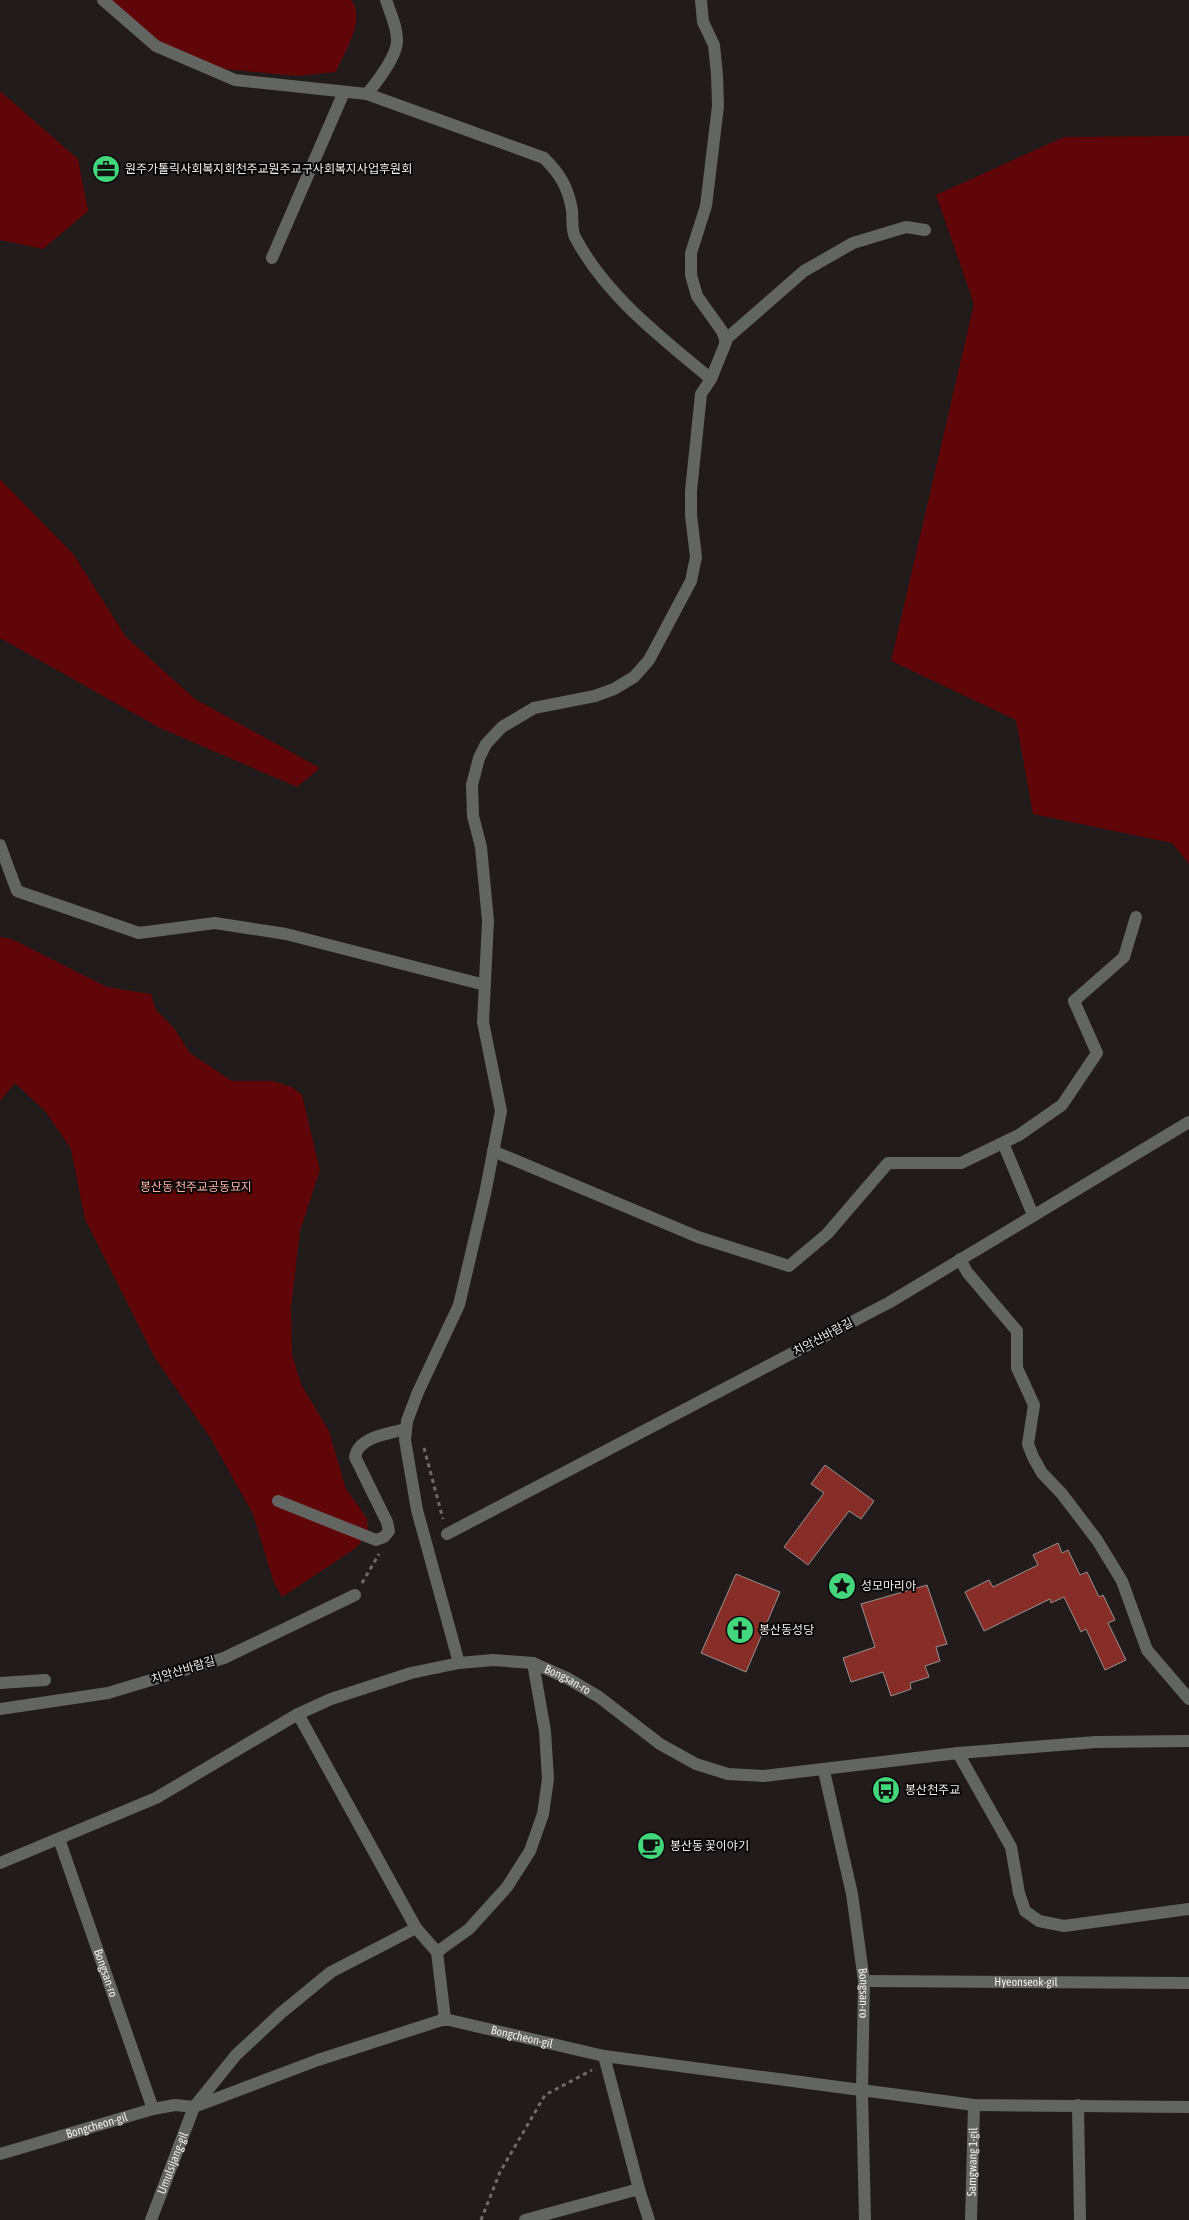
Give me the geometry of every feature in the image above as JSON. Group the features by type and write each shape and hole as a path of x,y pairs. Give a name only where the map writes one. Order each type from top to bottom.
{"street":[{"path":"104,0 156,46 235,80 367,94 544,158 562,176 572,210 574,234 588,258 622,301 711,379"},
{"path":"367,94 382,76 397,43 386,0"},
{"path":"701,0 702,22 714,45 718,106 706,206 691,253 691,275 697,296 722,331 725,340"},
{"path":"272,258 344,92"},
{"path":"460,1663 417,1510 405,1440 407,1421 418,1392 460,1305 501,1111 483,1022 488,921 481,847 473,816 472,785 479,758 486,744 496,732 513,719 534,708 595,696 614,689 634,677 649,660 691,581 696,557 690,515 690,491 701,394 711,379 725,340 804,271 853,243 906,227 925,230"},
{"path":"0,845 17,891 139,934 215,923 286,934 485,985"},
{"path":"493,1151 698,1237 789,1266 827,1234 888,1163 961,1164 1019,1135 1062,1105 1097,1053 1074,1001 1124,957 1136,917"},
{"name":"치악산바람길","path":"447,1534 890,1302 1189,1122"},
{"path":"1004,1143 1034,1216"},
{"path":"960,1259 967,1272 1017,1331 1017,1368 1034,1405 1028,1444 1033,1457 1042,1473 1062,1494 1097,1540 1122,1581 1147,1650 1189,1698"},
{"path":"278,1501 376,1540 384,1537 389,1531 387,1522 355,1456 356,1450 364,1441 406,1429"},
{"name":"치악산바람길","path":"0,1709 108,1693 224,1658 355,1595"},
{"name":"Bongsan-ro","path":"0,1863 156,1798 298,1714 359,1689 410,1673 460,1663 493,1660 533,1664 567,1678 599,1697 660,1744 696,1764 728,1774 764,1776 824,1771 958,1753 1096,1742 1189,1741"},
{"path":"437,1952 469,1929 507,1887 530,1850 543,1814 548,1779 545,1731 533,1664"},
{"path":"0,1683 45,1680"},
{"path":"298,1714 416,1928 437,1952 445,2019"},
{"path":"958,1753 1011,1847 1019,1894 1025,1911 1039,1922 1064,1926 1189,1910"},
{"name":"Bongsan-ro","path":"824,1771 852,1894 864,1981 862,2091 865,2220"},
{"name":"Bongsan-ro","path":"59,1839 153,2110"},
{"path":"194,2107 236,2055 281,2013 331,1972 416,1928"},
{"name":"Hyeonseok-gil","path":"864,1981 1189,1983"},
{"name":"Bongcheon-gil","path":"0,2154 153,2110 175,2105 194,2107 318,2060 445,2019 604,2056 862,2091"},
{"path":"604,2056 649,2220"},
{"path":"862,2091 974,2104 1189,2107"},
{"name":"Samgwang 1-gil","path":"971,2220 974,2104"},
{"path":"1078,2106 1080,2220"},
{"name":"Umulsijang-gil","path":"151,2220 194,2107"},
{"path":"525,2220 639,2189"}],"path":[{"path":"423,1444 447,1534"},
{"path":"355,1595 383,1547 384,1537"},
{"path":"480,2220 500,2172 545,2095 597,2068 604,2056"}],"green space":[{"path":"98,0 351,0 357,16 352,36 336,72 297,76 225,69 141,37"},
{"path":"0,91 78,159 88,211 43,249 0,240"},
{"path":"1189,136 1189,864 1172,843 1033,814 1016,720 891,661 974,304 936,195 1064,137"},
{"path":"0,479 74,555 126,637 195,699 320,768 297,787 160,728 0,638"},
{"name":"봉산동 천주교공동묘지","path":"0,937 12,939 107,987 151,994 156,1010 174,1028 190,1053 232,1081 273,1081 292,1087 302,1095 320,1170 300,1231 291,1308 292,1354 301,1384 329,1431 346,1489 367,1518 368,1533 356,1548 282,1597 274,1583 253,1514 211,1439 155,1358 85,1219 71,1149 45,1111 15,1083 0,1101"}],"building":[{"path":"825,1465 874,1501 861,1519 849,1511 808,1565 784,1547 824,1493 811,1484"},
{"path":"1058,1543 1062,1553 1068,1550 1080,1575 1087,1572 1099,1597 1103,1595 1115,1620 1108,1623 1126,1660 1105,1670 1086,1629 1081,1632 1064,1597 1051,1603 1050,1599 984,1631 965,1592 989,1580 993,1587 1038,1565 1033,1555"},
{"path":"736,1574 780,1592 746,1672 701,1653"},
{"path":"927,1585 947,1644 936,1647 940,1661 925,1666 929,1677 910,1683 911,1689 891,1696 883,1672 851,1682 843,1658 875,1647 861,1604"}],"place":[{"name":"원주가톨릭사회복지회천주교원주교구사회복지사업후원회","path":"106,169"},
{"name":"성모마리아","path":"842,1586"},
{"name":"봉산동성당","path":"740,1630"},
{"name":"봉산천주교","path":"886,1790"},
{"name":"봉산동 꽃이야기","path":"651,1846"}]}
